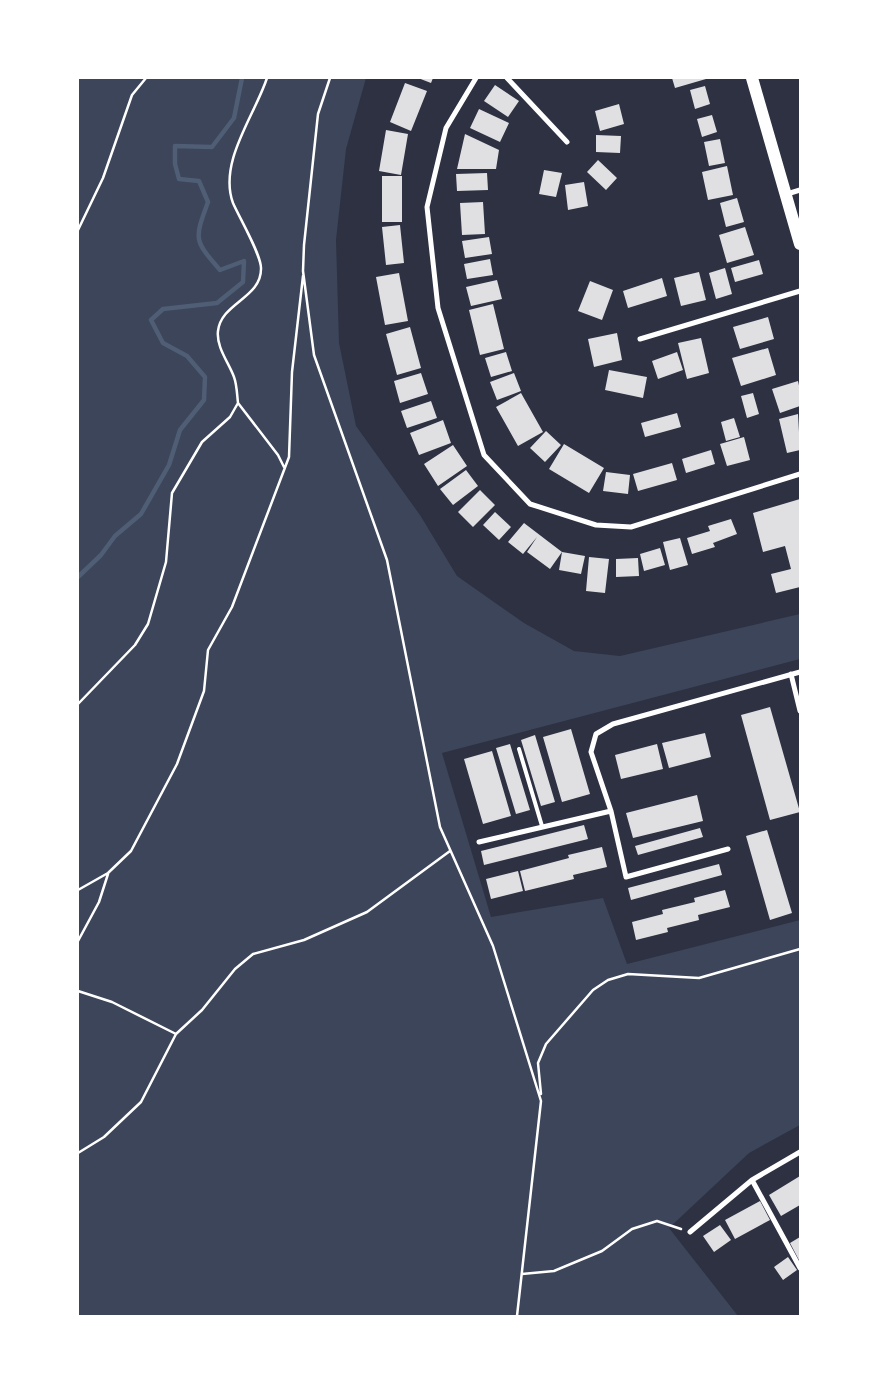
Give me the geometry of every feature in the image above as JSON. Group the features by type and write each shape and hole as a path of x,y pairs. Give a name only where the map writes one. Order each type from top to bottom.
{"main road":[{"path":"752,78 800,244"}],"street":[{"path":"476,78 446,128 427,207 438,308 484,455 530,504 596,525 631,527 800,474"},
{"path":"507,78 567,142"},
{"path":"787,194 800,190"},
{"path":"640,339 800,291"},
{"path":"728,849 626,877 611,811 591,752 596,734 613,724 800,672"},
{"path":"791,674 800,711"},
{"path":"480,842 611,811"},
{"path":"690,1232 752,1180 800,1152"},
{"path":"752,1180 800,1268"}],"lane":[{"path":"519,749 542,826"}],"path":[{"path":"78,230 102,178 132,95 146,78"},
{"path":"267,78 262,95 235,149 230,174 232,200 262,266 260,278 253,290 222,317 217,332 221,349 235,378 238,403 278,455 284,468"},
{"path":"78,890 108,873 131,851 177,764 204,691 208,650 232,607 289,457 292,372 304,271 304,245 318,114 330,78"},
{"path":"304,271 314,355 387,560 440,827 493,946 541,1101"},
{"path":"78,704 135,645 148,624 166,562 172,493 202,442 230,416 238,403"},
{"path":"78,1153 104,1137 141,1102 176,1034 202,1010 235,969 253,954 304,940 367,912 450,851"},
{"path":"78,941 99,902 108,873"},
{"path":"517,1316 541,1101 538,1062 546,1044 593,990 608,980 628,974 699,978 800,949"},
{"path":"78,992 112,1002 176,1034"},
{"path":"522,1274 554,1271 602,1251 632,1229 657,1221 690,1232"}],"shaded area":[{"path":"78,78 366,78 346,149 336,240 339,343 356,426 420,515 457,576 524,623 574,651 620,656 800,614 800,659 442,753 491,917 603,898 627,964 800,920 800,1125 749,1153 669,1228 738,1316 78,1316"}],"building":[{"path":"418,78 433,78 431,83"},
{"path":"672,78 706,78 706,79 675,88"},
{"path":"405,83 427,91 411,131 390,122"},
{"path":"495,85 519,101 508,117 484,101"},
{"path":"705,86 710,104 695,109 690,90"},
{"path":"619,104 624,124 600,131 595,111"},
{"path":"479,109 509,123 500,142 470,128"},
{"path":"712,115 717,132 702,137 697,119"},
{"path":"386,130 408,134 401,175 379,171"},
{"path":"465,134 499,150 496,169 457,169"},
{"path":"596,135 621,136 620,153 596,152"},
{"path":"720,139 725,163 709,166 704,142"},
{"path":"598,160 617,178 606,190 587,172"},
{"path":"727,166 733,195 708,200 702,172"},
{"path":"544,170 562,173 556,197 539,194"},
{"path":"487,173 488,190 457,191 456,174"},
{"path":"382,176 402,176 402,222 382,222"},
{"path":"584,182 588,206 568,210 565,185"},
{"path":"737,198 744,222 726,227 720,203"},
{"path":"483,202 485,234 462,235 460,203"},
{"path":"400,225 404,263 386,265 382,227"},
{"path":"745,227 754,255 727,263 719,235"},
{"path":"489,237 492,254 465,258 462,241"},
{"path":"490,259 493,275 467,279 464,264"},
{"path":"759,260 763,274 735,282 731,268"},
{"path":"725,268 732,294 716,299 709,273"},
{"path":"699,272 706,300 681,306 674,278"},
{"path":"399,273 408,321 385,325 376,277"},
{"path":"662,278 667,296 628,308 623,291"},
{"path":"497,280 502,299 471,306 466,287"},
{"path":"590,281 613,290 602,320 578,311"},
{"path":"493,304 504,349 480,355 469,310"},
{"path":"768,317 774,339 740,349 733,327"},
{"path":"410,327 421,368 397,375 386,334"},
{"path":"617,333 622,360 594,367 588,339"},
{"path":"701,338 709,373 687,379 678,343"},
{"path":"768,348 776,375 741,386 732,358"},
{"path":"506,352 512,371 491,377 485,358"},
{"path":"677,352 683,370 658,379 652,361"},
{"path":"609,370 647,377 643,398 605,390"},
{"path":"421,373 428,394 400,403 394,381"},
{"path":"514,373 521,391 497,400 490,382"},
{"path":"798,381 800,406 780,413 772,389"},
{"path":"521,393 543,432 518,446 496,407"},
{"path":"753,393 759,414 747,418 741,396"},
{"path":"431,401 437,418 407,428 401,411"},
{"path":"677,413 681,427 645,437 641,423"},
{"path":"798,414 800,450 787,453 779,419"},
{"path":"734,418 740,437 726,441 721,422"},
{"path":"443,420 451,443 419,455 410,433"},
{"path":"546,431 561,445 545,462 530,448"},
{"path":"744,437 750,460 727,466 720,444"},
{"path":"564,444 604,468 589,493 549,469"},
{"path":"453,445 467,466 438,486 424,464"},
{"path":"711,450 715,464 686,473 682,459"},
{"path":"672,463 677,480 638,491 633,474"},
{"path":"466,470 478,486 453,505 440,489"},
{"path":"606,472 630,475 628,494 603,491"},
{"path":"480,490 495,505 473,527 458,512"},
{"path":"800,499 800,587 776,593 771,574 791,569 785,546 763,552 753,513"},
{"path":"495,512 511,527 499,540 483,525"},
{"path":"731,519 737,534 713,543 715,547 692,554 687,538 710,531 708,526"},
{"path":"524,523 562,552 550,569 527,552 537,537 523,554 508,542"},
{"path":"680,538 688,565 670,570 663,542"},
{"path":"660,548 665,565 644,571 640,554"},
{"path":"562,552 585,556 581,574 559,570"},
{"path":"589,557 609,559 605,593 586,591"},
{"path":"638,558 639,576 616,577 616,559"},
{"path":"770,707 800,812 770,820 741,715"},
{"path":"571,729 590,794 562,802 543,737"},
{"path":"705,733 711,757 669,768 662,743"},
{"path":"535,735 555,802 541,806 521,740"},
{"path":"510,744 530,810 516,814 496,748"},
{"path":"657,744 663,769 621,779 615,755"},
{"path":"492,751 511,816 483,824 464,759"},
{"path":"697,795 703,821 633,838 626,813"},
{"path":"584,825 588,839 484,865 481,851"},
{"path":"700,828 703,837 638,855 635,846"},
{"path":"767,830 792,913 770,920 746,836"},
{"path":"602,847 607,867 573,875 574,879 525,891 520,871 569,858 568,855"},
{"path":"719,864 722,875 631,900 628,888"},
{"path":"518,871 523,891 491,899 486,879"},
{"path":"725,890 730,907 698,915 699,920 667,928 668,932 636,940 632,922 663,914 662,910 695,902 694,898"},
{"path":"800,1176 800,1205 781,1216 769,1195"},
{"path":"760,1201 770,1220 735,1239 725,1220"},
{"path":"720,1225 731,1240 714,1252 703,1236"},
{"path":"800,1237 800,1262 790,1243"},
{"path":"788,1257 797,1270 783,1280 774,1267"}],"waterway":[{"path":"78,577 101,555 115,536 141,514 169,465 180,430 204,400 205,377 187,356 163,343 151,320 163,309 217,303 243,282 244,261 220,270 205,252 199,239 199,232 208,202 199,181 179,179 175,164 175,146 212,147 234,118 242,78"}]}
